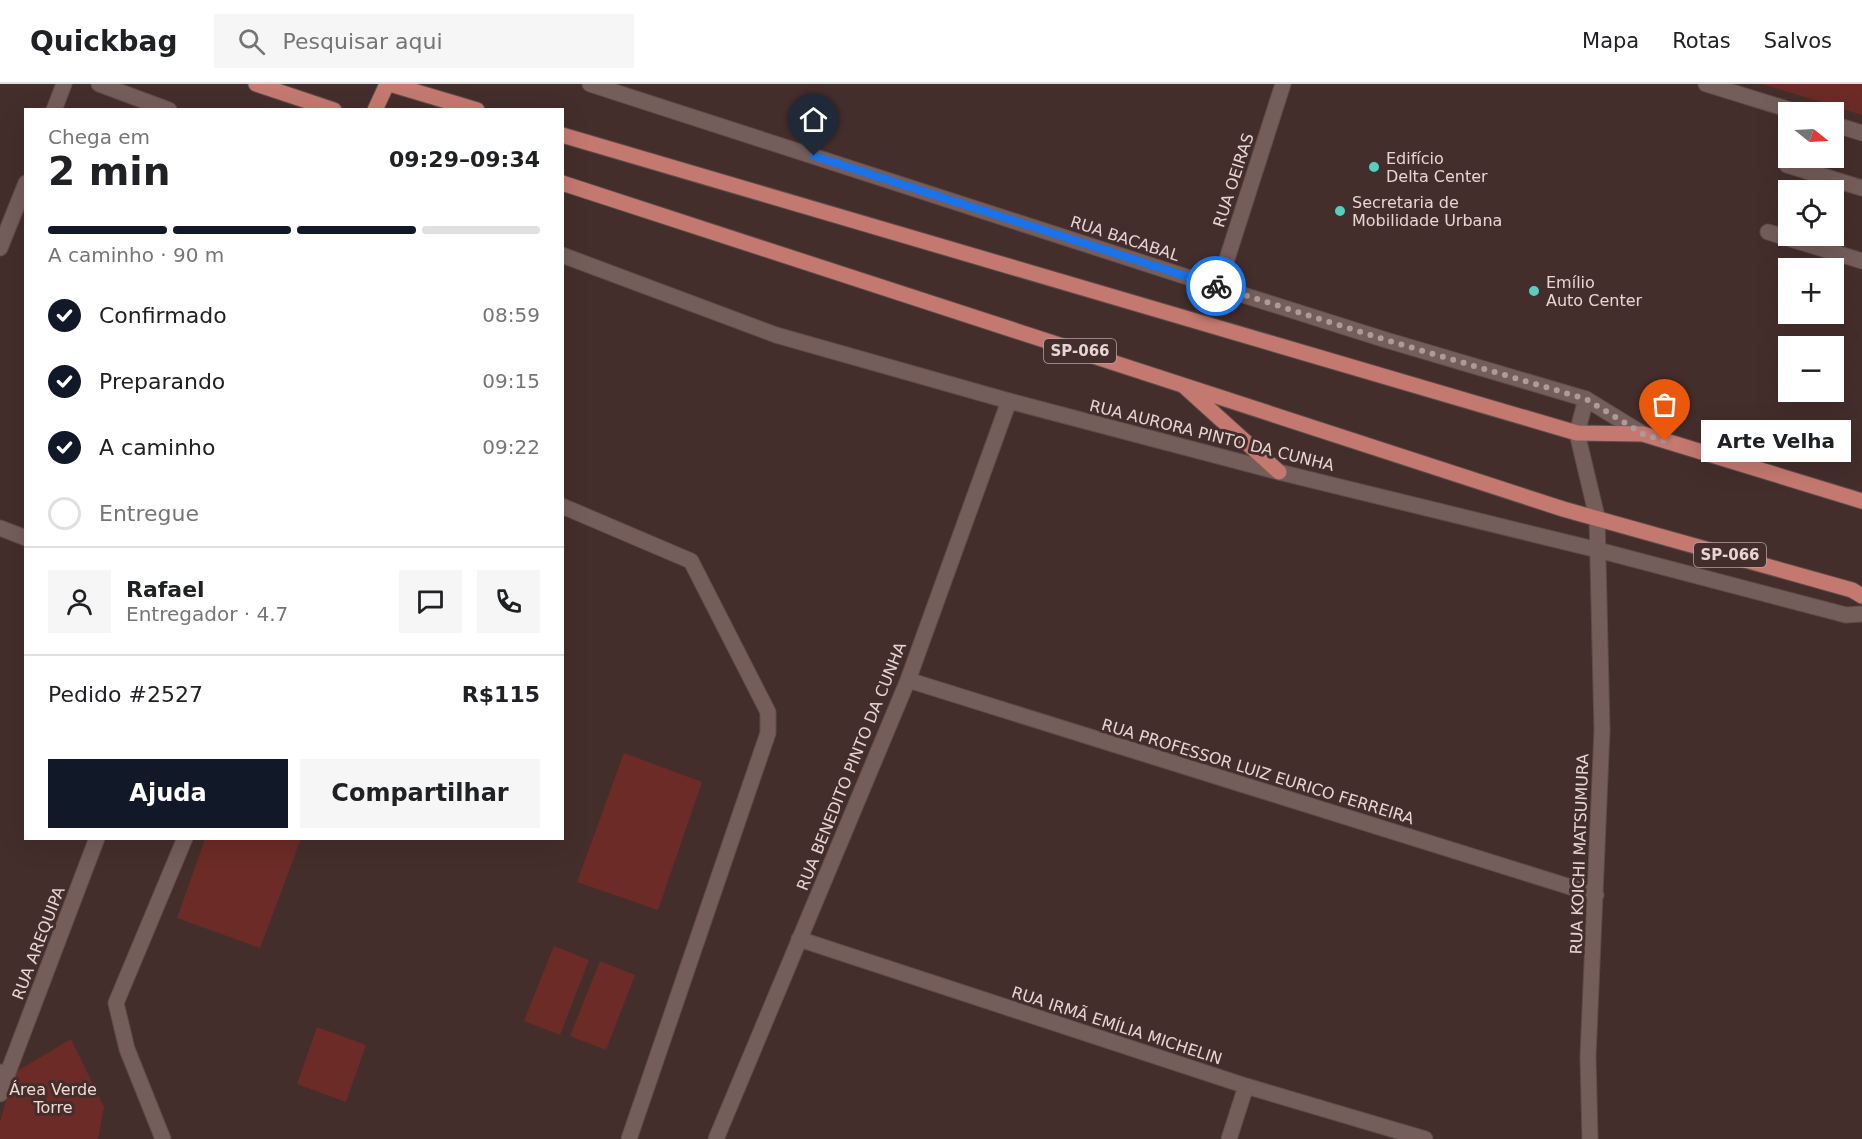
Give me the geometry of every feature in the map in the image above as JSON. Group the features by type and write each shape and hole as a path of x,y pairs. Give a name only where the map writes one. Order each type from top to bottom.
{"main road":[{"path":"256,84 328,108"},
{"path":"376,108 389,84 470,108"},
{"path":"564,136 1577,433 1643,434 1862,501"},
{"name":"SP-066","path":"564,184 1552,505 1852,590 1862,596"},
{"path":"1181,383 1279,472"}],"street":[{"path":"55,108 64,84"},
{"path":"99,84 164,108"},
{"name":"RUA BACABAL","path":"590,84 1218,287 1586,399 1643,434"},
{"name":"RUA OEIRAS","path":"1218,287 1283,84"},
{"path":"1706,84 1778,106"},
{"path":"1844,127 1862,133"},
{"path":"1796,168 1862,188"},
{"path":"0,248 24,188"},
{"path":"1768,232 1862,261"},
{"name":"RUA AURORA PINTO DA CUNHA","path":"564,256 776,335 1009,401 1279,472 1598,550 1846,615 1862,614"},
{"path":"1577,433 1586,399"},
{"name":"RUA BENEDITO PINTO DA CUNHA","path":"716,1139 908,680 1009,401"},
{"name":"RUA KOICHI MATSUMURA","path":"1577,433 1597,517 1602,730 1588,1057 1590,1139"},
{"path":"564,507 691,561 768,712 768,733 629,1139"},
{"path":"0,528 24,537"},
{"name":"RUA PROFESSOR LUIZ EURICO FERREIRA","path":"908,680 1596,895"},
{"name":"RUA AREQUIPA","path":"0,1094 4,1074 96,840"},
{"path":"163,1139 127,1049 116,1003 184,840"},
{"name":"RUA IRMÃ EMÍLIA MICHELIN","path":"799,939 1246,1086 1425,1139"},
{"path":"1229,1139 1246,1086"}],"green space":[{"path":"1762,84 1862,84 1862,115 1844,109 1844,102 1820,102"},
{"path":"624,753 702,782 658,910 577,882"},
{"path":"205,840 301,840 260,948 177,918"},
{"path":"554,946 589,960 560,1035 524,1021"},
{"path":"600,961 635,975 606,1050 570,1036"},
{"path":"317,1027 366,1045 346,1102 297,1084"},
{"name":"Área Verde Torre","path":"71,1039 104,1107 98,1139 0,1139 0,1122 14,1073"}],"way so far":[{"path":"1216,286 1386,340 1586,399 1643,434 1665,441"}],"place":[{"name":"Edifício Delta Center","path":"1374,167"},
{"name":"Secretaria de Mobilidade Urbana","path":"1340,211"},
{"name":"Emílio Auto Center","path":"1534,291"},
{"name":"Arte Velha","path":"1665,441"}],"route":[{"path":"814,156 1216,286"}]}
